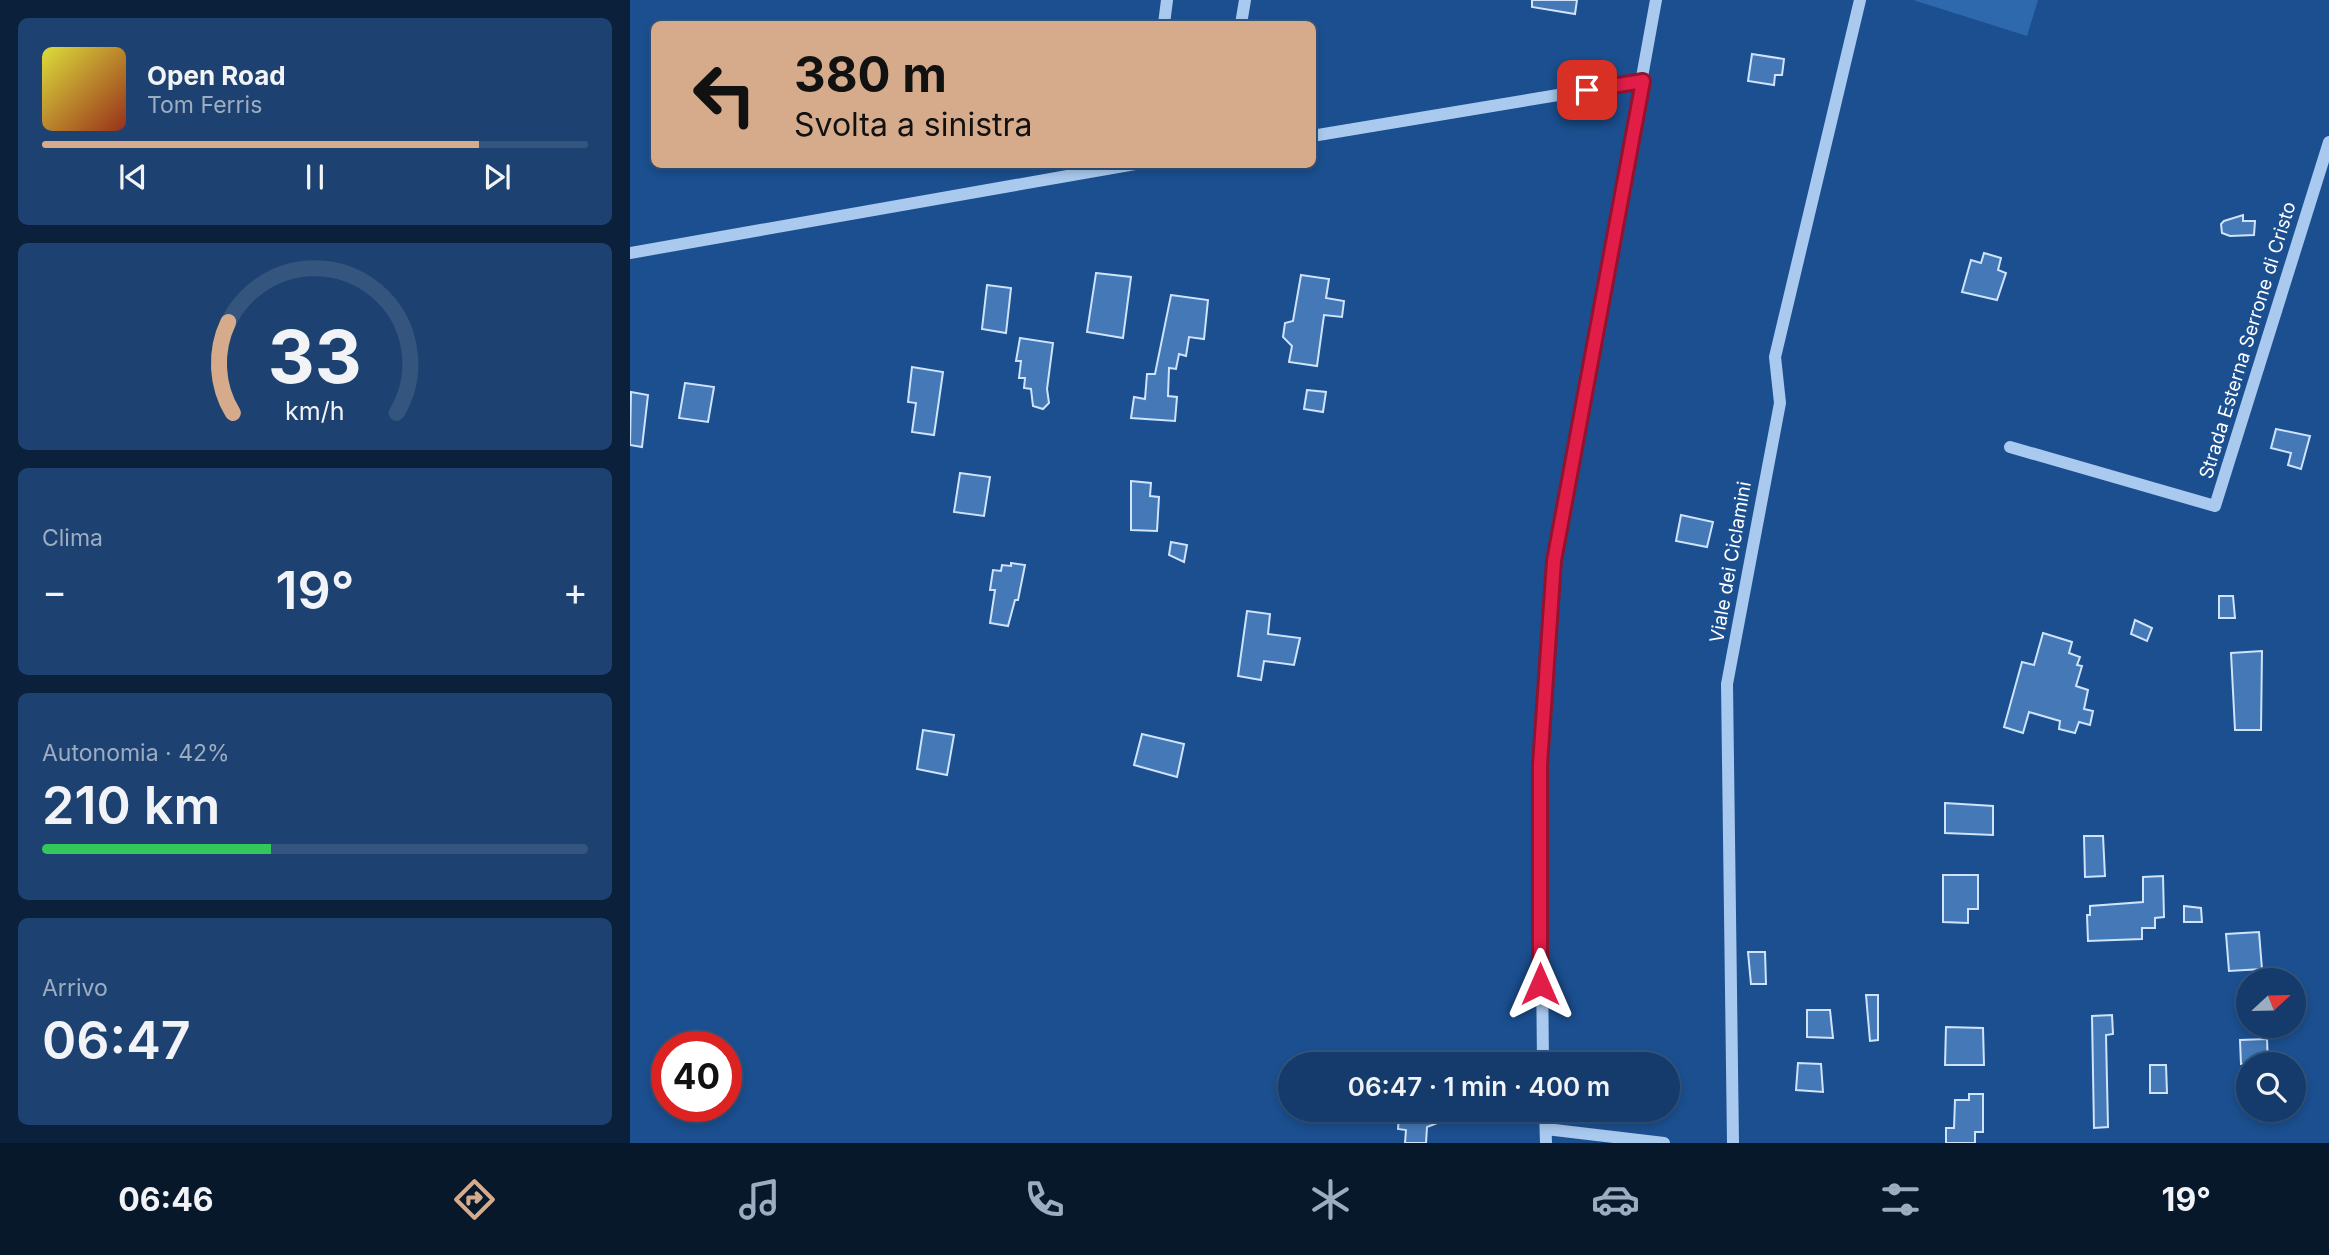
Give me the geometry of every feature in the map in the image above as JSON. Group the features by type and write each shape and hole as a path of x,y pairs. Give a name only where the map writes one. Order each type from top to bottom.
{"street":[{"path":"1164,21 1167,0"},
{"path":"1242,21 1245,0"},
{"path":"1543,1052 1540,765 1554,561 1656,0"},
{"name":"Viale dei Ciclamini","path":"1733,1143 1727,684 1780,403 1775,357 1860,0"},
{"path":"1316,135 1643,81"},
{"name":"Strada Esterna Serrone di Cristo","path":"2010,447 2215,506 2329,142"},
{"path":"630,253 1112,168"},
{"path":"1546,1136 1664,1143"}],"shaded area":[{"path":"1913,0 2038,0 2027,36"}],"building":[{"path":"1532,0 1577,0 1575,14 1532,7"},
{"path":"1752,54 1784,59 1782,75 1775,75 1774,85 1748,81"},
{"path":"2243,215 2243,221 2255,221 2254,235 2230,236 2222,233 2221,224 2224,221"},
{"path":"1984,253 2001,258 1998,270 2006,273 1997,300 1962,292 1971,260 1981,263"},
{"path":"1096,273 1131,277 1123,338 1087,332"},
{"path":"1301,275 1329,279 1326,298 1344,301 1342,317 1324,315 1317,366 1289,362 1292,346 1283,337 1285,323 1293,321"},
{"path":"987,285 1011,288 1006,333 982,329"},
{"path":"1171,295 1208,300 1204,339 1189,337 1186,356 1179,354 1176,369 1169,368 1168,396 1177,397 1175,421 1131,418 1134,397 1145,399 1147,374 1155,374"},
{"path":"1020,338 1053,343 1047,389 1049,403 1043,409 1033,406 1031,389 1024,388 1025,378 1019,378 1021,361 1016,361"},
{"path":"912,367 943,372 934,435 912,432 916,403 908,402"},
{"path":"685,383 714,387 708,422 679,418"},
{"path":"1307,390 1326,392 1323,412 1304,409"},
{"path":"631,392 648,395 642,447 630,445"},
{"path":"2276,429 2310,436 2301,469 2288,465 2291,453 2271,448"},
{"path":"960,473 990,477 984,516 954,512"},
{"path":"1131,481 1151,483 1150,496 1159,497 1157,531 1131,530"},
{"path":"1681,515 1713,522 1707,547 1676,541"},
{"path":"1171,542 1187,545 1184,562 1169,555"},
{"path":"1011,563 1025,565 1018,600 1015,600 1008,626 990,623 995,590 990,590 993,570 1001,571 1002,565 1011,566"},
{"path":"2219,596 2233,596 2235,618 2219,618"},
{"path":"1247,611 1270,614 1268,634 1300,638 1294,665 1264,661 1261,680 1238,676"},
{"path":"2135,620 2152,628 2147,641 2131,634"},
{"path":"2043,633 2072,642 2069,653 2080,657 2077,665 2082,666 2076,686 2088,690 2084,709 2093,711 2090,725 2079,722 2075,733 2059,729 2060,721 2029,712 2023,733 2004,727 2022,662 2034,665"},
{"path":"2262,651 2261,730 2235,730 2231,653"},
{"path":"923,730 954,735 947,775 917,769"},
{"path":"1142,734 1184,744 1177,777 1134,765"},
{"path":"1945,803 1993,806 1993,835 1945,833"},
{"path":"2084,836 2103,836 2105,876 2085,877"},
{"path":"1943,875 1978,875 1978,909 1968,909 1968,923 1943,922"},
{"path":"2163,876 2164,917 2155,918 2155,928 2142,928 2142,939 2088,941 2087,915 2090,915 2090,906 2143,902 2143,877"},
{"path":"2184,906 2201,908 2202,922 2184,922"},
{"path":"2259,932 2262,968 2236,968 2236,971 2229,971 2226,934"},
{"path":"1748,952 1765,952 1766,984 1751,984"},
{"path":"1866,995 1878,995 1878,1040 1870,1041"},
{"path":"1807,1010 1830,1010 1833,1038 1807,1037"},
{"path":"2112,1015 2113,1034 2106,1035 2108,1127 2094,1128 2092,1016"},
{"path":"1946,1027 1983,1028 1984,1065 1945,1065"},
{"path":"2267,1039 2268,1052 2240,1052 2240,1040"},
{"path":"1798,1063 1821,1064 1823,1092 1796,1090"},
{"path":"2150,1065 2166,1065 2167,1093 2150,1093"},
{"path":"1969,1094 1983,1094 1983,1132 1975,1132 1975,1143 1946,1143 1946,1128 1954,1128 1955,1100 1969,1100"},
{"path":"1399,1122 1440,1122 1427,1127 1426,1143 1405,1143 1406,1130 1398,1129"}],"route":[{"path":"1540,984 1540,765 1554,561 1643,81 1587,90"}]}
